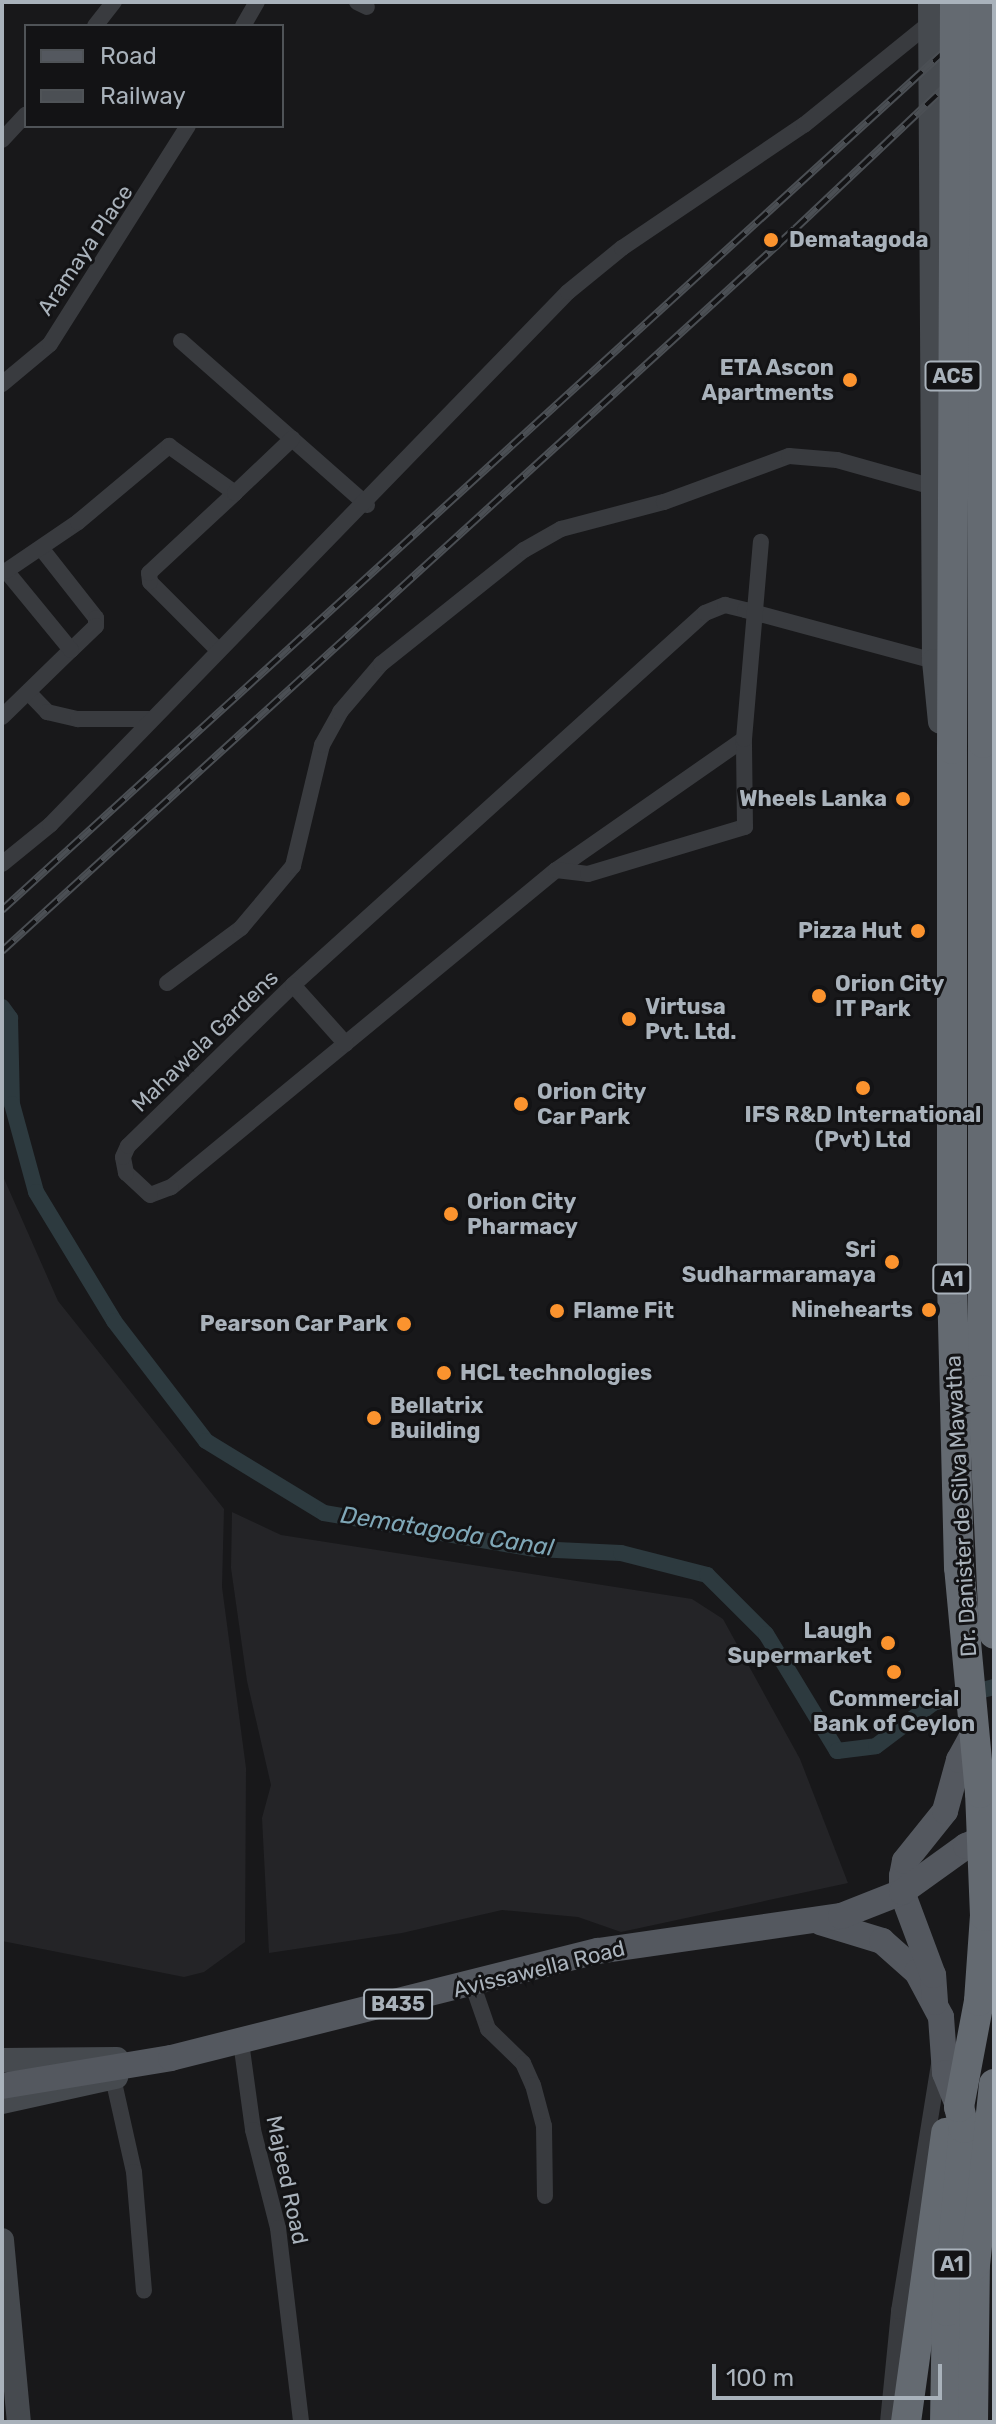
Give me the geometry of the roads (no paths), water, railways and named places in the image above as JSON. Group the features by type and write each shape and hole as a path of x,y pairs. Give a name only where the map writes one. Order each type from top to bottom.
{"highway":[{"name":"AC5","path":"954,875 955,2"},
{"name":"AC5","path":"983,2 983,743 985,836 990,888"},
{"path":"954,875 990,888"},
{"name":"Dr. Danister de Silva Mawatha","path":"945,2422 947,2311 964,2128 959,2107 982,1971 988,1836 973,1726 959,1568 952,1289 954,875"},
{"name":"Dr. Danister de Silva Mawatha","path":"990,888 989,1390 994,1634"},
{"name":"A1","path":"973,2422 975,2265 994,2084"},
{"path":"906,2422 942,2149 959,2107"}],"main road":[{"path":"930,13 934,661 954,875"},
{"path":"931,295 967,274 981,276 994,290"},
{"path":"985,836 994,647"},
{"path":"959,2107 947,2084 933,1975 902,1892 905,1861 945,1811 959,1760 973,1726"},
{"name":"Avissawella Road","path":"80,2072 171,2058 241,2042 473,1986 598,1951 813,1921 861,1909 902,1892 988,1836"},
{"path":"813,1921 894,1948 935,2002"},
{"path":"2,2060 171,2058"},
{"path":"2,2102 113,2078 171,2058"},
{"name":"B435","path":"2,2072 80,2072"},
{"name":"B435","path":"2,2086 80,2072"},
{"path":"2,2240 19,2422"}],"street":[{"path":"97,24 114,2"},
{"path":"244,24 257,2"},
{"path":"2,864 50,825 218,650 367,505 568,292 622,248 804,125 930,13"},
{"path":"2,140 24,116"},
{"name":"Aramaya Place","path":"2,384 50,344 153,188 187,128"},
{"path":"181,341 367,505"},
{"path":"218,650 150,582 149,573 292,439"},
{"path":"71,650 4,573 41,548 169,446 235,493"},
{"path":"167,983 241,928 293,866 322,745 340,712 381,664 461,597 561,529 698,490 789,456 837,460 933,487"},
{"path":"556,870 588,874 745,827 744,739 761,542"},
{"path":"2,717 96,626 96,618 41,548"},
{"name":"Mahawela Gardens","path":"744,739 556,870 171,1187 150,1195 136,1186 126,1173 123,1157 128,1146 293,985 705,613 725,605 934,661"},
{"path":"28,692 47,712 78,719 150,719"},
{"path":"293,985 346,1044"},
{"path":"473,1986 488,2029 523,2063 533,2085 544,2126 545,2196"},
{"path":"888,2422 899,2311 943,2038"},
{"name":"Majeed Road","path":"241,2042 253,2130 278,2228 301,2422"},
{"path":"113,2078 134,2172 144,2291"}],"waterway":[{"name":"Dematagoda Canal","path":"2,1007 10,1018 12,1104 36,1192 114,1321 206,1441 324,1513 535,1549 621,1553 707,1575 766,1634 837,1751 876,1746 933,1703 994,1687"}],"railway":[{"path":"2,910 994,6"},
{"path":"2,951 795,229 994,41"}],"place":[{"name":"Dematagoda","path":"771,240"},
{"name":"ETA Ascon Apartments","path":"850,380"},
{"name":"Wheels Lanka","path":"903,799"},
{"name":"Pizza Hut","path":"918,931"},
{"name":"Orion City IT Park","path":"819,996"},
{"name":"Virtusa Pvt. Ltd.","path":"629,1019"},
{"name":"IFS R&D International (Pvt) Ltd","path":"863,1088"},
{"name":"Orion City Car Park","path":"521,1104"},
{"name":"Orion City Pharmacy","path":"451,1214"},
{"name":"Sri Sudharmaramaya","path":"892,1262"},
{"name":"Ninehearts","path":"929,1310"},
{"name":"Flame Fit","path":"557,1311"},
{"name":"Pearson Car Park","path":"404,1324"},
{"name":"HCL technologies","path":"444,1373"},
{"name":"Bellatrix Building","path":"374,1418"},
{"name":"Laugh Supermarket","path":"888,1643"},
{"name":"Commercial Bank of Ceylon","path":"894,1672"}]}
